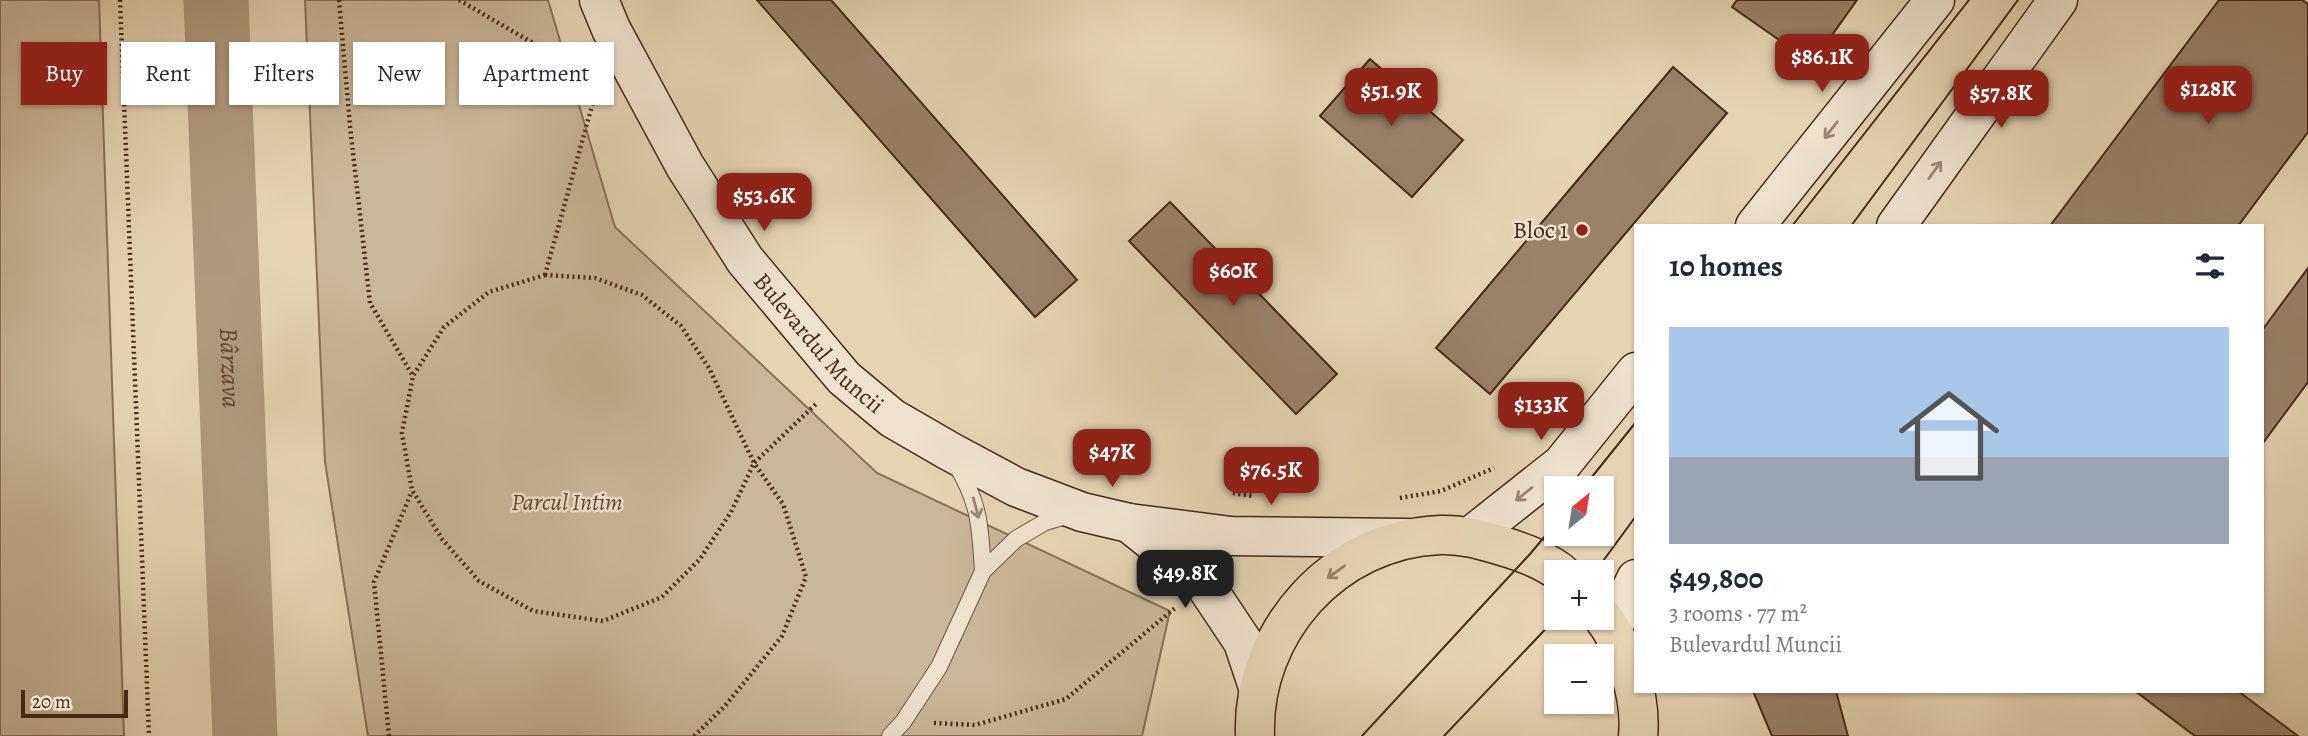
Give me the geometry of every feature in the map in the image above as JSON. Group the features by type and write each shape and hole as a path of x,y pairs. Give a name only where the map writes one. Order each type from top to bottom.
{"main road":[{"path":"1252,719 1278,635 1311,590 1357,557 1410,538 1440,535 1471,536 1530,554 1544,562"},
{"path":"1611,630 1634,679"},
{"path":"1636,693 1638,736"},
{"path":"1641,693 1661,736"}],"street":[{"name":"Bulevardul Muncii","path":"598,0 684,166 745,260 844,378 892,418 1016,487 1082,512 1129,523 1231,536 1410,538"},
{"path":"1757,224 1935,0"},
{"path":"1897,224 2058,0"},
{"path":"1471,536 1562,464 1634,374"},
{"name":"Bulevardul Muncii","path":"1129,523 1203,582 1243,642 1252,719"},
{"path":"1614,612 1634,582"}],"lane":[{"path":"948,451 971,489 980,523 983,571"},
{"path":"890,736 903,722 939,667 983,571 1016,538 1045,522 1082,512"}],"path":[{"path":"120,0 149,736"},
{"path":"339,0 349,125 370,303 414,376"},
{"path":"459,0 599,82 545,275"},
{"path":"694,736 725,706 782,636 806,577 783,505 754,463 709,368 681,326 642,295 595,278 545,275 489,292 444,327 414,376 402,433 412,490 442,539 479,582 533,611 603,621 662,597 700,559 731,512 754,463 818,402"},
{"path":"1388,500 1441,491 1498,466"},
{"path":"389,736 374,582 412,490"},
{"path":"1233,493 1259,497"},
{"path":"929,723 975,725 1066,699 1176,607"}],"green space":[{"path":"0,0 99,0 100,42 21,42 21,105 103,105 124,736 0,736"},
{"name":"Parcul Intim","path":"305,0 548,0 560,42 459,42 459,105 579,105 615,227 877,473 1170,611 1142,736 368,736 325,462 310,105 339,105 339,42 307,42"}],"building":[{"path":"757,0 831,0 1077,280 1035,317"},
{"path":"1737,0 1857,0 1812,63 1732,7"},
{"path":"2219,0 2302,0 2308,4 2308,132 2239,224 2051,224"},
{"path":"1370,59 1463,140 1412,197 1320,116"},
{"name":"Bloc 1","path":"1673,67 1727,113 1490,394 1436,348"},
{"path":"1170,202 1337,374 1296,414 1129,241"},
{"path":"2308,268 2308,382 2264,442 2264,328"},
{"path":"1754,693 1837,693 1848,736 1772,736"},
{"path":"2138,693 2241,693 2298,736 2195,736"}],"waterway":[{"name":"Bârzava","path":"216,0 245,736"}],"tram line":[{"path":"1794,224 1969,0"},
{"path":"1852,224 2018,0"},
{"path":"1593,476 1634,424"},
{"path":"1604,560 1634,519"},
{"path":"1362,736 1544,537"},
{"path":"1444,736 1545,630"}],"place":[{"name":"Bloc 1","path":"1582,230"}]}
